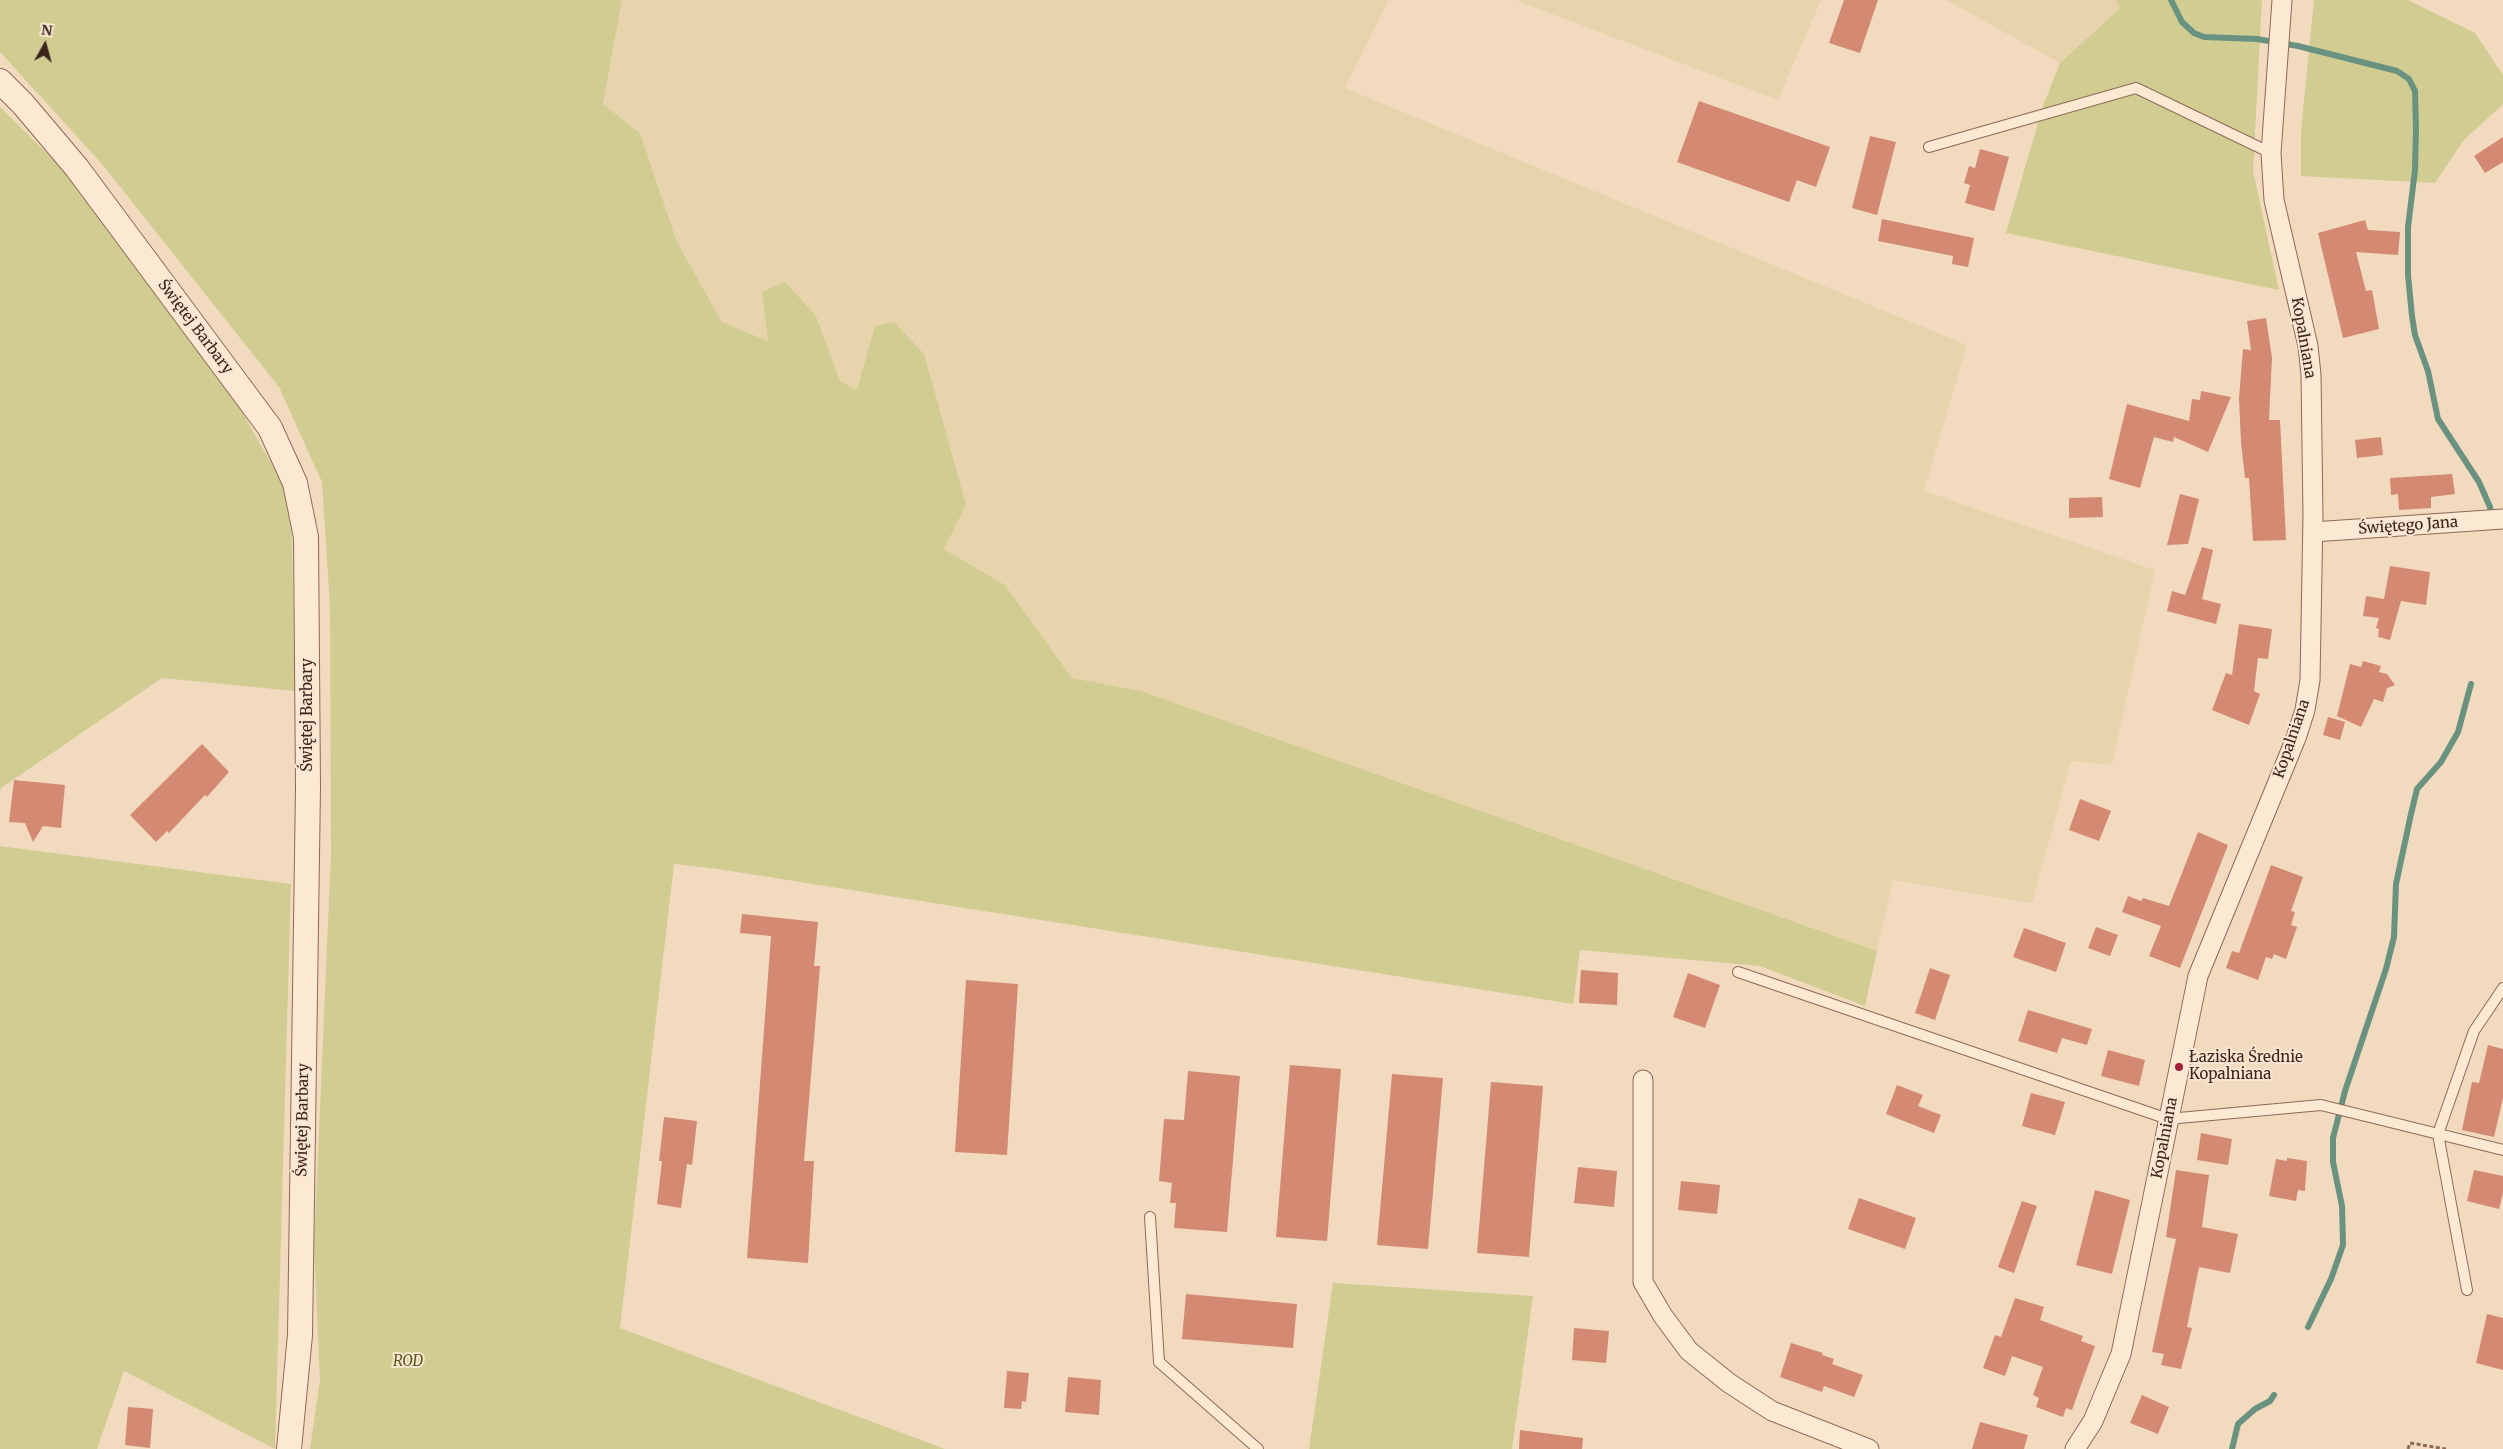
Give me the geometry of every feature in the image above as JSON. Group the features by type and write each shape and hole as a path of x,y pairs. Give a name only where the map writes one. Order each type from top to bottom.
{"street":[{"name":"Kopalniana","path":"2075,1449 2093,1421 2121,1354 2198,976 2305,710 2310,680 2313,407 2308,346 2274,200 2271,153 2282,8"},
{"name":"Świętej Barbary","path":"0,81 23,104 77,168 270,428 295,483 306,537 308,787 300,1336 289,1449"},
{"name":"Świętego Jana","path":"2313,532 2503,520"},
{"path":"1643,1080 1643,1282 1663,1316 1690,1351 1729,1383 1772,1412 1869,1449"}],"lane":[{"path":"1929,147 2136,88 2271,153"},
{"path":"1738,972 2168,1119 2321,1105 2503,1150"},
{"path":"2468,1290 2438,1134 2474,1031 2503,988"},
{"path":"1150,1217 1159,1362 1258,1449"}],"path":[{"path":"2408,1449 2410,1443 2446,1449"}],"shaded area":[{"path":"622,0 1389,0 1345,88 1967,345 1924,491 2155,570 2112,765 2071,761 2032,903 1893,880 1877,951 1141,691 1072,678 1005,585 944,549 966,505 857,390 840,381 816,316 762,293 768,341 722,322 677,242 640,133 603,104"},
{"path":"1515,0 1821,0 1778,100"},
{"path":"1946,0 2116,0 2120,8 2060,63"}],"green space":[{"name":"ROD","path":"0,0 622,0 603,104 640,133 677,242 722,322 768,341 762,292 785,282 816,316 840,381 857,390 875,326 894,322 924,354 966,505 944,549 1005,585 1072,678 1141,691 1877,951 1865,1006 1760,966 1580,950 1573,1004 718,869 674,864 620,1328 945,1449 310,1449 320,1380 314,1247 331,853 330,606 322,482 279,387 102,164 0,52"},
{"path":"2116,0 2262,0 2253,171 2279,290 2006,233 2043,106 2060,63 2120,8"},
{"path":"2314,0 2408,0 2475,33 2503,75 2503,104 2464,140 2435,183 2301,176 2301,131"},
{"path":"0,107 78,184 242,412 291,498 295,691 162,678 1,788 0,791"},
{"path":"0,846 291,884 275,1449 124,1371 97,1449 0,1449"},
{"path":"1333,1283 1533,1296 1512,1449 1309,1449"}],"building":[{"path":"1844,0 1878,0 1860,53 1829,43"},
{"path":"1699,101 1830,147 1816,187 1797,180 1789,202 1677,162"},
{"path":"1870,136 1896,142 1877,215 1852,208"},
{"path":"2503,137 2503,162 2485,173 2474,156"},
{"path":"1980,149 2009,157 1994,211 1965,203 1970,185 1964,183 1969,166 1975,168"},
{"path":"1882,219 1974,238 1968,267 1952,264 1953,256 1878,241"},
{"path":"2365,220 2368,230 2400,232 2398,255 2356,252 2366,291 2372,290 2379,329 2343,338 2318,233"},
{"path":"2266,318 2272,358 2269,420 2280,420 2286,540 2253,541 2249,478 2245,478 2241,442 2239,398 2243,349 2251,350 2247,321"},
{"path":"2201,391 2231,397 2208,452 2174,437 2173,442 2154,437 2140,488 2109,479 2127,404 2189,421 2192,399 2200,400"},
{"path":"2381,437 2383,455 2357,458 2355,440"},
{"path":"2452,474 2455,494 2431,497 2431,508 2399,510 2398,494 2391,495 2390,478"},
{"path":"2180,494 2199,499 2188,544 2167,545"},
{"path":"2102,497 2103,517 2069,518 2069,498"},
{"path":"2202,547 2213,550 2202,599 2221,604 2216,624 2167,611 2172,591 2185,595"},
{"path":"2390,566 2430,572 2426,605 2401,601 2390,640 2378,637 2379,629 2376,628 2379,618 2363,616 2366,596 2384,599"},
{"path":"2239,624 2272,629 2268,659 2258,658 2254,691 2260,694 2249,725 2212,710 2226,673 2232,675"},
{"path":"2363,661 2381,666 2379,672 2387,674 2395,685 2387,688 2383,702 2374,699 2361,727 2337,716 2350,664 2361,667"},
{"path":"2328,717 2345,722 2340,740 2323,735"},
{"path":"202,744 229,772 207,797 205,795 169,833 167,831 156,842 130,815"},
{"path":"14,780 65,785 61,828 43,826 33,842 25,823 9,822"},
{"path":"2080,799 2111,811 2099,841 2069,830"},
{"path":"2198,832 2228,845 2180,968 2149,956 2161,926 2122,912 2128,896 2141,901 2143,898 2169,906"},
{"path":"2271,865 2303,877 2291,911 2295,912 2291,925 2297,927 2286,959 2274,954 2272,959 2266,957 2258,980 2226,968 2232,951 2239,953"},
{"path":"742,914 818,922 814,966 820,966 804,1161 814,1161 808,1263 747,1258 771,936 740,933"},
{"path":"2096,927 2118,935 2110,956 2088,948"},
{"path":"2024,928 2066,943 2056,972 2013,957"},
{"path":"1930,968 1950,975 1935,1020 1915,1013"},
{"path":"1581,970 1618,973 1617,1005 1579,1003"},
{"path":"1688,973 1720,985 1705,1028 1673,1017"},
{"path":"966,980 1018,984 1007,1155 955,1152"},
{"path":"2028,1010 2092,1029 2087,1045 2062,1038 2057,1053 2018,1041"},
{"path":"2488,1045 2503,1049 2503,1098 2494,1137 2462,1130 2472,1082 2479,1083"},
{"path":"2108,1050 2145,1060 2139,1086 2101,1076"},
{"path":"1290,1065 1341,1069 1327,1241 1276,1237"},
{"path":"1188,1071 1240,1076 1227,1232 1174,1228 1176,1203 1170,1203 1172,1183 1159,1181 1164,1119 1184,1120"},
{"path":"1392,1074 1443,1078 1428,1249 1377,1245"},
{"path":"1491,1082 1543,1086 1529,1257 1477,1253"},
{"path":"1897,1085 1923,1095 1918,1106 1941,1115 1934,1133 1886,1114"},
{"path":"2031,1093 2065,1102 2055,1135 2022,1126"},
{"path":"664,1117 697,1121 692,1165 687,1164 681,1208 657,1204 662,1161 659,1161"},
{"path":"2201,1133 2232,1139 2228,1165 2197,1160"},
{"path":"2287,1158 2307,1161 2305,1191 2298,1190 2296,1201 2269,1196 2276,1159 2287,1161"},
{"path":"1578,1167 1617,1171 1614,1207 1574,1203"},
{"path":"2176,1170 2209,1175 2202,1227 2238,1234 2230,1273 2199,1267 2187,1327 2192,1328 2181,1369 2161,1365 2164,1354 2152,1352 2176,1239 2166,1237"},
{"path":"2474,1170 2503,1176 2503,1193 2499,1209 2467,1201"},
{"path":"1681,1181 1720,1185 1717,1214 1678,1210"},
{"path":"2095,1190 2130,1200 2112,1274 2076,1265"},
{"path":"1859,1198 1916,1218 1905,1249 1848,1229"},
{"path":"2022,1201 2037,1206 2014,1273 1998,1267"},
{"path":"1186,1294 1297,1304 1293,1348 1182,1339"},
{"path":"2015,1298 2044,1307 2040,1320 2083,1336 2081,1341 2095,1346 2072,1410 2066,1408 2063,1417 2036,1407 2039,1398 2033,1395 2043,1367 2012,1356 2005,1376 1983,1368 1995,1335 2001,1337"},
{"path":"2487,1314 2503,1318 2503,1370 2476,1363"},
{"path":"1574,1328 1609,1331 1606,1363 1572,1360"},
{"path":"1791,1343 1823,1353 1822,1355 1834,1359 1832,1364 1863,1375 1854,1397 1824,1386 1822,1392 1780,1377"},
{"path":"1007,1371 1029,1373 1026,1402 1022,1401 1021,1409 1004,1408"},
{"path":"1068,1377 1101,1380 1099,1415 1065,1412"},
{"path":"2142,1395 2169,1407 2158,1434 2130,1423"},
{"path":"128,1407 153,1409 150,1448 125,1445"},
{"path":"1980,1422 2028,1435 2024,1449 1972,1449"},
{"path":"1520,1430 1583,1438 1582,1449 1519,1449"}],"waterway":[{"path":"2171,0 2182,22 2194,33 2204,37 2257,39 2298,46 2397,71 2409,79 2415,91 2416,129 2415,170 2408,227 2408,275 2415,335 2428,371 2438,419 2479,482 2490,507 2492,517"},
{"path":"2308,1327 2331,1279 2343,1245 2342,1206 2333,1162 2333,1138 2345,1091 2386,969 2394,937 2396,884 2417,789 2441,762 2458,732 2471,684"},
{"path":"2232,1449 2238,1424 2255,1409 2270,1401 2274,1395"}],"place":[{"name":"Łaziska Średnie Kopalniana","path":"2179,1067"}]}
